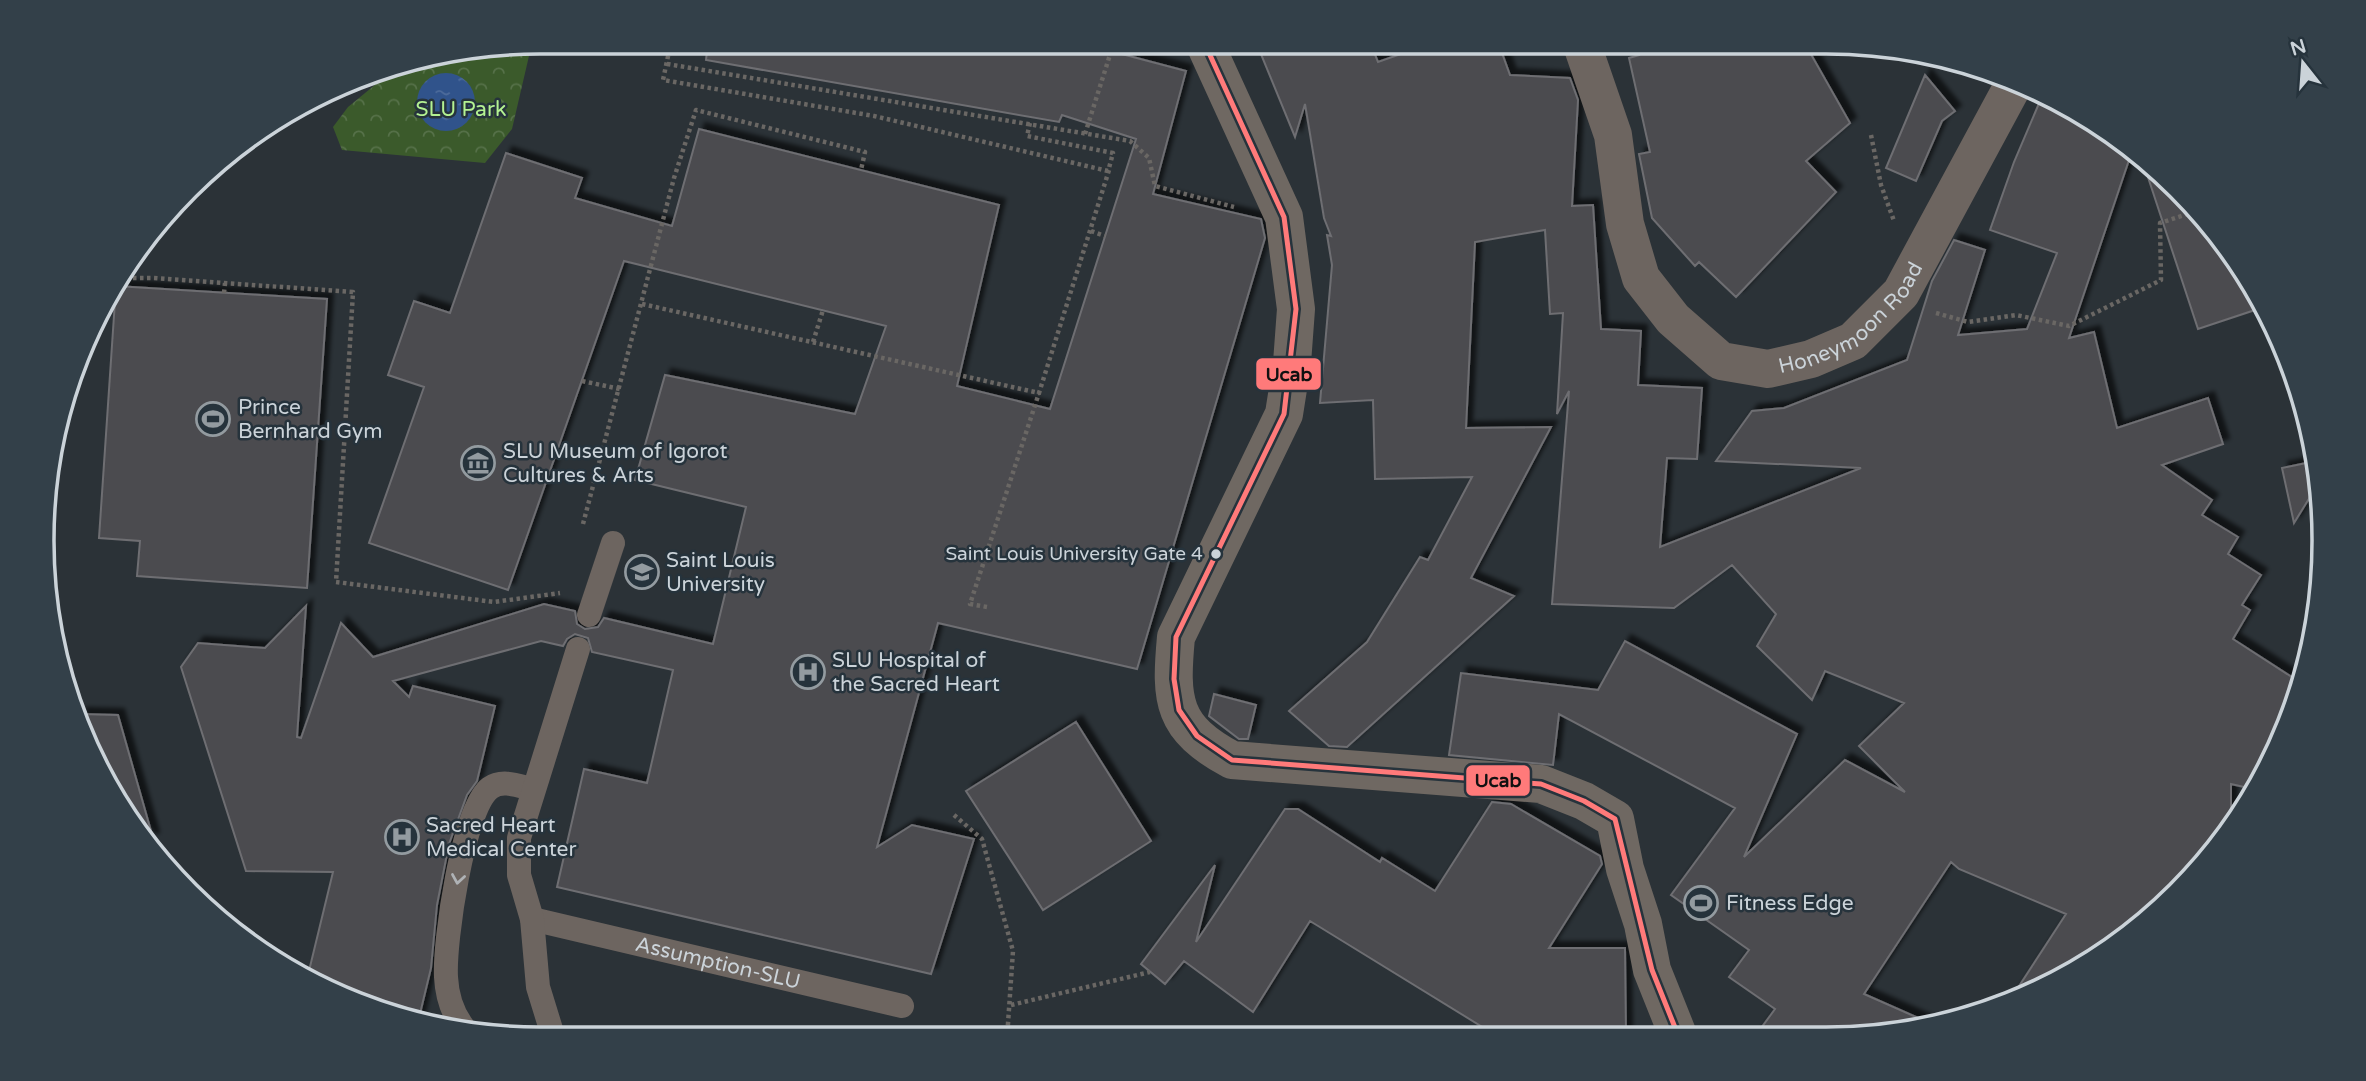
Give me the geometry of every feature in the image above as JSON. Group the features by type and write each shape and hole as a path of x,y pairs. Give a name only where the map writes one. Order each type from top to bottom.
{"main road":[{"path":"1209,54 1284,217 1296,309 1292,363 1284,414 1176,638 1172,676 1180,714 1190,733 1231,760 1541,785 1584,801 1615,819 1625,869 1643,925 1651,970 1675,1027"}],"street":[{"name":"Honeymoon Road","path":"1585,54 1613,135 1625,224 1641,278 1673,318 1721,361 1768,369 1811,359 1853,341 1901,293 2010,90"}],"lane":[{"path":"589,615 613,542"},
{"path":"550,1027 538,987 532,919 519,875 519,838 532,789 578,649"},
{"path":"460,1020 451,1005 446,977 464,838 478,800 492,786 505,783 532,789"},
{"name":"Assumption-SLU","path":"532,919 902,1006"}],"path":[{"path":"669,54 663,80 874,116 1107,172"},
{"path":"1085,134 1110,54"},
{"path":"667,64 1030,122 1130,141 1149,158 1155,186 1242,209"},
{"path":"861,170 865,152 696,110 674,177 642,304 1040,393"},
{"path":"1030,122 1027,136 1113,153 1107,172"},
{"path":"1871,135 1881,185 1912,271"},
{"path":"987,607 970,604 1040,393 1110,167 1107,172"},
{"path":"1968,322 2015,315 2069,326 2161,280 2160,223 2186,215"},
{"path":"1091,231 1105,236"},
{"path":"131,278 353,292 335,582 494,602 565,593"},
{"path":"224,293 225,283"},
{"path":"813,342 823,310"},
{"path":"582,381 620,388"},
{"path":"954,815 982,839 1013,951 1008,1027"},
{"path":"1011,1005 1150,972"}],"green space":[{"name":"SLU Park","path":"529,54 512,129 485,163 342,150 333,127 348,107 384,80 477,58"}],"water":[{"path":"440,73 452,73 467,81 475,96 475,108 467,123 452,131 440,131 425,123 417,108 417,96 425,81"}],"building":[{"path":"707,54 1122,54 1186,71 1153,194 1261,219 1265,238 1137,669 938,623 877,847 912,825 974,839 931,974 557,887 584,769 647,783 673,670 592,652 588,638 575,634 567,639 563,646 541,641 393,681 409,697 413,686 495,706 477,781 467,795 449,844 437,905 431,968 421,1011 384,1001 310,969 333,872 246,871 181,667 198,643 265,648 306,606 297,737 301,738 341,623 373,657 544,604 575,611 577,624 585,629 598,627 604,618 713,644 746,507 635,480 665,375 855,414 886,326 624,261 508,590 369,543 424,387 388,375 414,301 450,313 506,153 582,178 575,198 672,226 699,129 999,205 957,386 1050,409 1136,139 1062,115 1059,122 706,60"},
{"path":"1261,54 1375,54 1378,62 1401,54 1502,54 1510,75 1570,78 1578,100 1572,206 1593,205 1601,329 1641,331 1638,385 1702,388 1697,459 1667,458 1660,547 1861,468 1716,461 1752,411 1784,408 1907,360 1932,281 1954,240 1985,250 1958,335 2027,329 2057,253 1990,230 2014,162 2039,103 2069,119 2122,155 2129,161 2069,338 2094,332 2117,428 2208,398 2223,444 2162,465 2212,500 2202,515 2238,537 2228,554 2261,575 2242,605 2250,610 2233,639 2292,677 2262,756 2245,787 2231,784 2231,809 2211,837 2169,884 2122,926 2069,962 2018,987 2066,914 1959,869 1951,862 1864,994 1917,1018 1857,1026 1762,1027 1775,1009 1729,977 1749,950 1671,895 1735,808 1559,714 1553,765 1449,755 1461,673 1598,690 1625,641 1797,734 1744,857 1845,760 1905,792 1859,746 1904,703 1825,671 1812,700 1757,646 1776,614 1732,565 1674,608 1552,604 1569,391 1557,414 1563,313 1550,314 1545,230 1475,242 1466,428 1551,427 1471,578 1514,596 1347,747 1329,746 1289,711 1367,642 1420,557 1428,560 1472,477 1375,479 1373,400 1320,403 1332,265 1327,235 1331,236 1324,218 1305,104 1295,137"},
{"path":"1811,54 1850,123 1806,161 1836,192 1736,297 1699,262 1695,266 1652,218 1639,154 1650,152 1629,58 1639,55"},
{"path":"1925,75 1955,111 1942,121 1916,181 1886,168"},
{"path":"2148,177 2211,244 2254,310 2198,329"},
{"name":"Prince Bernhard Gym","path":"126,287 327,299 307,588 137,576 140,541 99,538 115,305"},
{"path":"2305,463 2310,497 2294,523 2282,468"},
{"path":"1214,694 1256,705 1248,739 1239,739 1209,716"},
{"path":"86,714 118,715 151,832 119,784"},
{"path":"1076,722 1151,841 1043,910 966,791"},
{"path":"1492,802 1511,804 1600,856 1602,864 1549,948 1625,948 1626,1027 1482,1027 1310,921 1253,1012 1184,961 1165,984 1141,964 1215,865 1196,942 1285,809 1298,809 1380,862 1382,858 1435,891"}],"transit line":[{"name":"Ucab","path":"1209,54 1284,217 1296,309 1284,414 1176,637 1174,679 1179,710 1197,736 1232,760 1541,784 1584,801 1615,819 1652,970 1675,1027"}],"place":[{"name":"Prince Bernhard Gym","path":"213,419"},
{"name":"SLU Museum of Igorot Cultures & Arts","path":"478,463"},
{"name":"Saint Louis University Gate 4","path":"1216,554"},
{"name":"Saint Louis University","path":"642,572"},
{"name":"SLU Hospital of the Sacred Heart","path":"808,672"},
{"name":"Sacred Heart Medical Center","path":"402,837"},
{"name":"Fitness Edge","path":"1701,903"}]}
